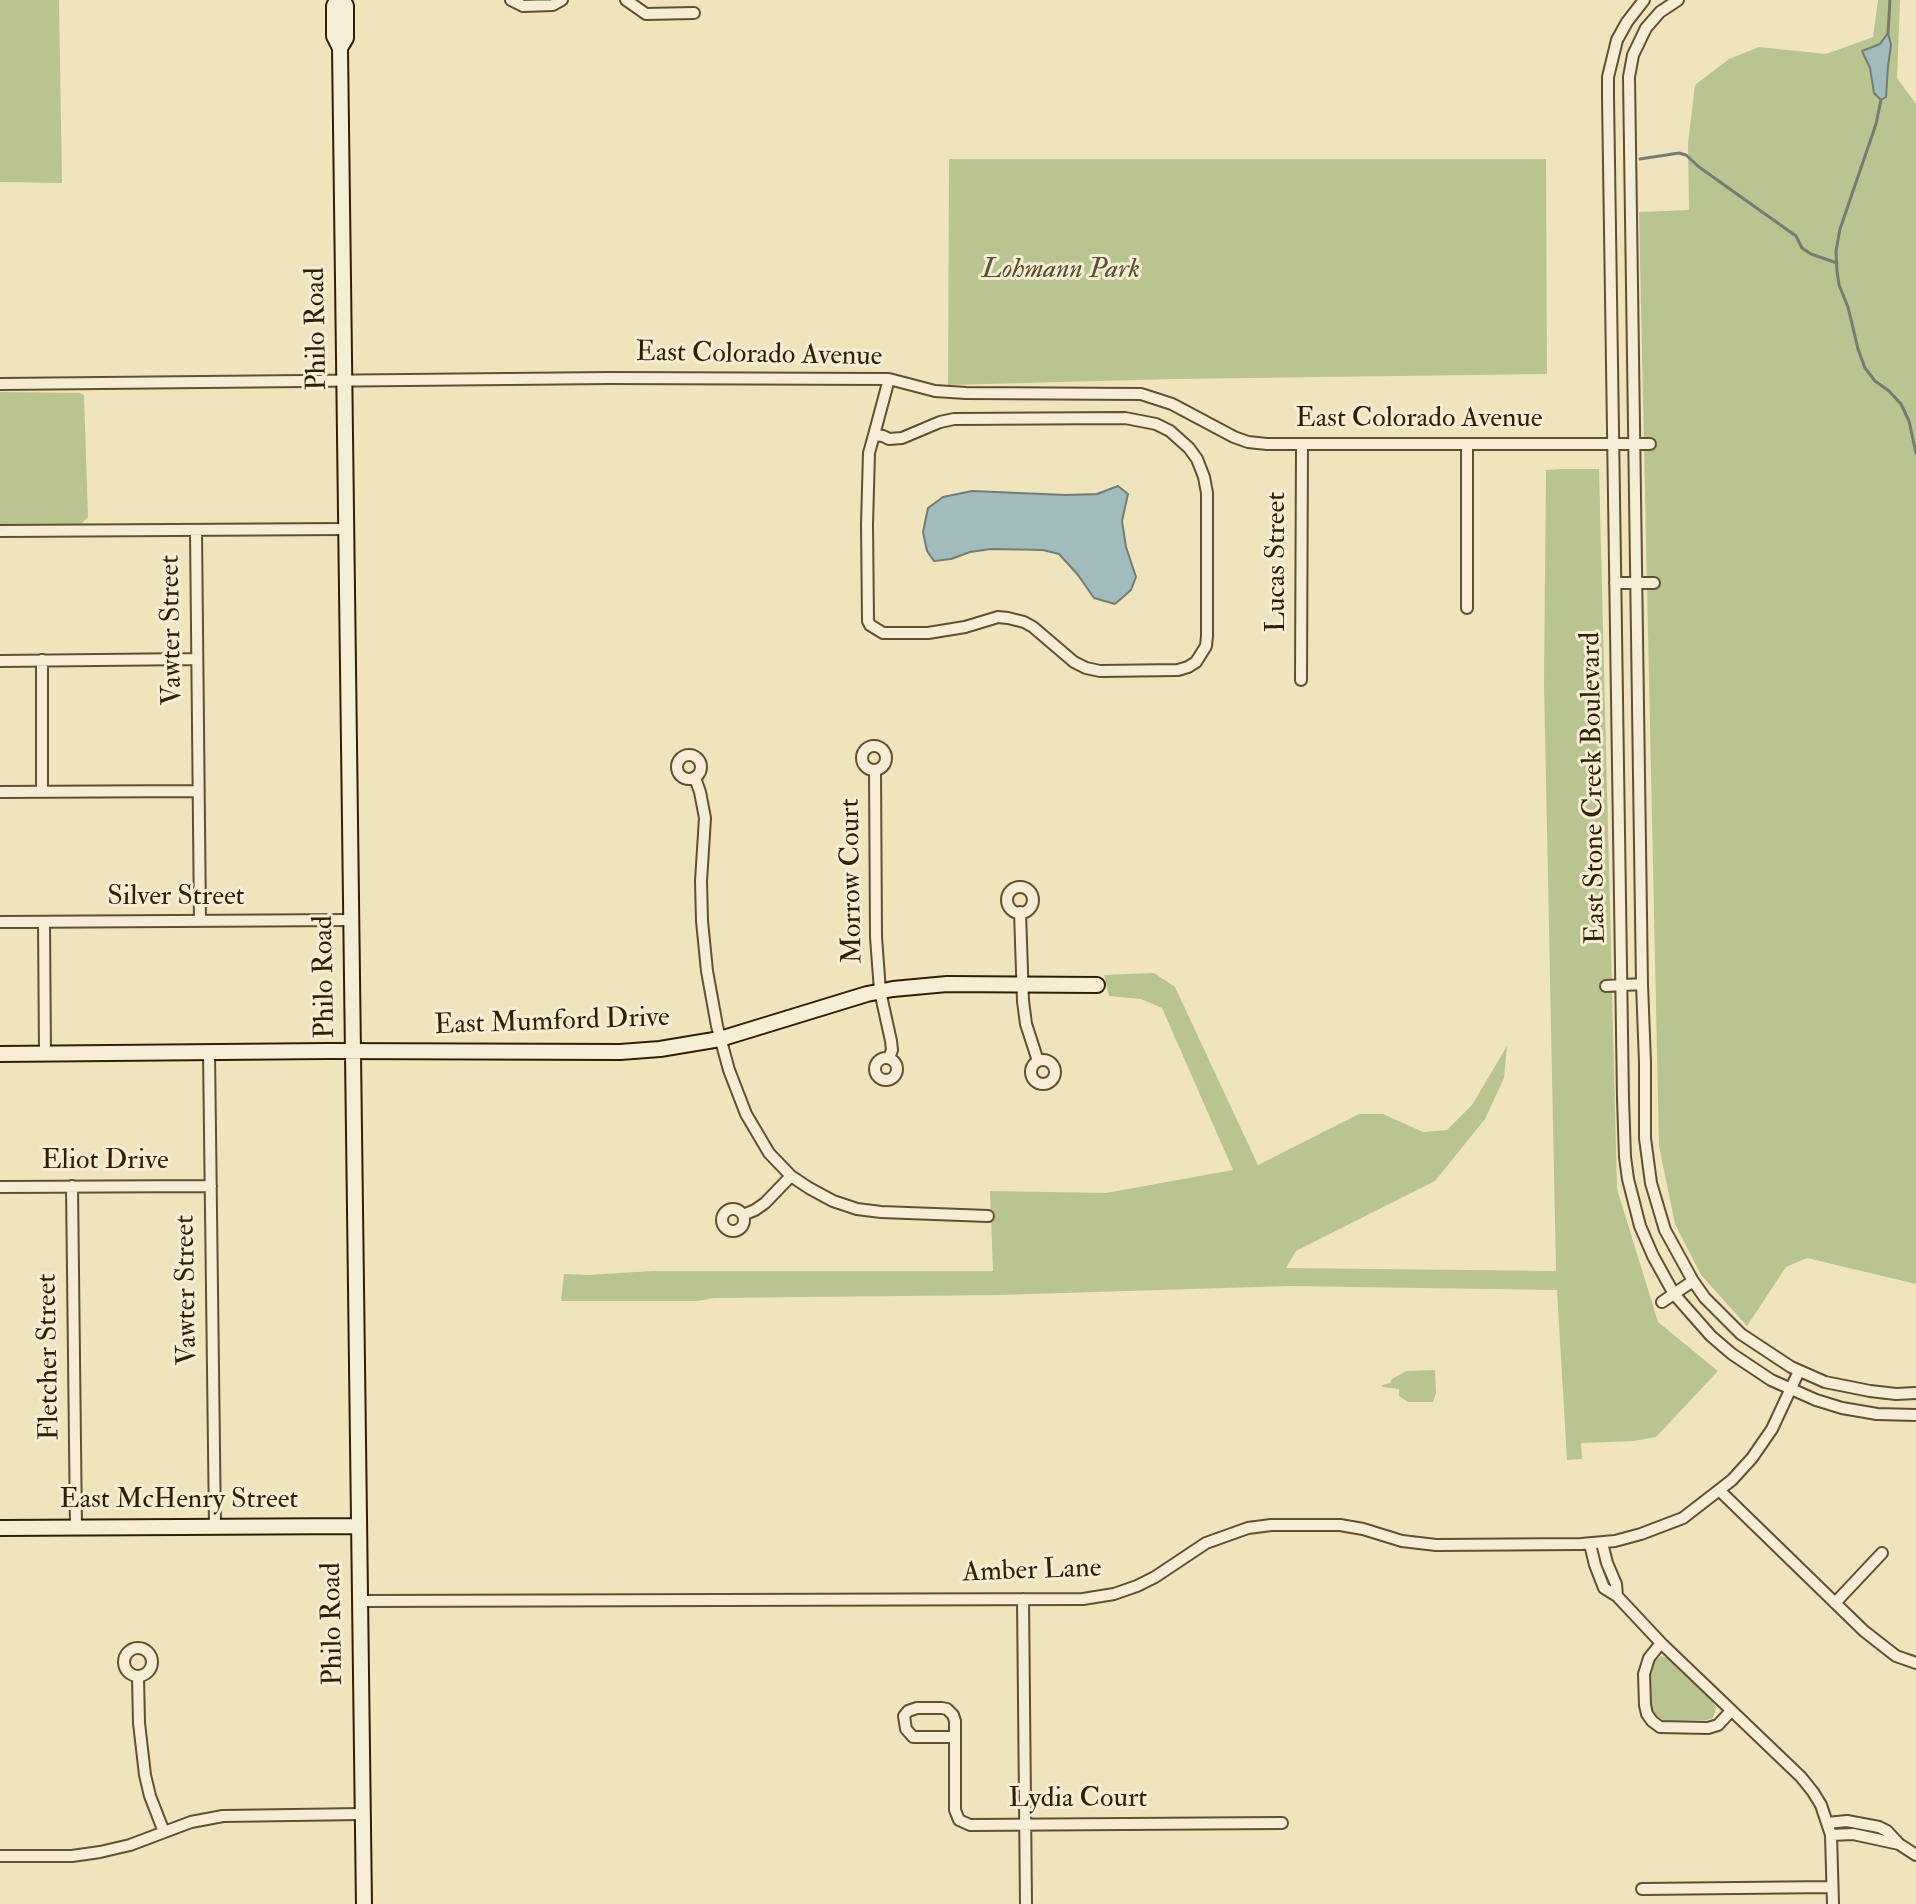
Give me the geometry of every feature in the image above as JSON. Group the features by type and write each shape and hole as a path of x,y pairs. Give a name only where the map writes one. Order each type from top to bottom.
{"main road":[{"name":"Philo Road","path":"337,0 334,6 334,36 340,48 364,1904"},
{"name":"Philo Road","path":"340,48 346,38 346,6 343,0"},
{"name":"East Mumford Drive","path":"0,1054 620,1052 720,1039 880,991 931,984 1097,985"},
{"name":"East McHenry Street","path":"0,1528 359,1526"}],"street":[{"path":"511,0 523,6 553,5 562,0"},
{"path":"626,0 646,14 694,13"},
{"path":"1647,0 1660,12"},
{"name":"East Stone Creek Boulevard","path":"1647,0 1627,22 1612,56 1608,77 1625,1157 1628,1179 1640,1226 1674,1294 1701,1326 1732,1354 1791,1390 1816,1400 1877,1414 1916,1415"},
{"name":"East Stone Creek Boulevard","path":"1678,0 1660,12 1641,36 1631,64 1629,85 1642,984 1648,1165 1665,1230 1693,1281 1722,1317 1741,1334 1799,1371 1825,1382 1896,1394 1916,1393"},
{"path":"1609,142 1630,142"},
{"name":"East Colorado Avenue","path":"0,384 609,378 889,379 935,391 966,393 1141,394 1172,404 1248,442 1650,444"},
{"path":"874,435 902,438 954,419 1125,418 1156,424 1170,431 1197,459 1207,493 1207,636 1206,646 1199,658 1178,670 1100,671 1074,662 1024,622 998,617 945,632 883,633 875,630 868,621 869,453 889,379"},
{"name":"Lucas Street","path":"1301,680 1302,444"},
{"path":"1467,444 1467,608"},
{"path":"0,531 346,529"},
{"name":"Vawter Street","path":"196,530 200,921"},
{"path":"1615,583 1654,583"},
{"path":"0,661 197,659"},
{"path":"42,660 42,791"},
{"name":"Morrow Court","path":"875,770 876,937 880,991 892,1050 889,1058"},
{"path":"695,778 705,818 701,881 703,936 710,993 720,1039 736,1088 755,1131 769,1153 791,1176 816,1193 857,1209 988,1216"},
{"path":"0,792 198,791"},
{"path":"1020,912 1021,984 1026,1024 1038,1061"},
{"name":"Silver Street","path":"0,922 351,920"},
{"path":"44,922 45,1054"},
{"path":"1606,986 1642,984"},
{"name":"Vawter Street","path":"209,1052 215,1527"},
{"path":"743,1215 765,1203 791,1176"},
{"name":"Fletcher Street","path":"72,1186 76,1528"},
{"name":"Eliot Drive","path":"0,1187 211,1186"},
{"path":"1662,1302 1693,1281"},
{"name":"Amber Lane","path":"361,1601 1083,1599 1120,1592 1155,1577 1206,1543 1248,1528 1271,1525 1340,1525 1430,1545 1596,1543 1664,1526 1683,1518 1720,1491 1742,1470 1765,1440 1799,1371"},
{"path":"1720,1491 1883,1648 1916,1663"},
{"path":"1596,1543 1595,1565 1604,1588 1617,1596 1661,1643 1807,1784 1818,1799 1831,1835 1833,1904"},
{"path":"1835,1603 1882,1553"},
{"path":"1023,1599 1026,1904"},
{"path":"1661,1643 1649,1658 1644,1674 1645,1705 1652,1721 1660,1727 1708,1728 1718,1725 1731,1711"},
{"path":"138,1677 145,1775 164,1832"},
{"path":"917,1708 947,1709 955,1721 955,1737 913,1737 906,1729 904,1716 917,1708"},
{"name":"Lydia Court","path":"955,1737 955,1810 959,1820 970,1825 1282,1823"},
{"path":"0,1856 85,1854 130,1845 191,1822 223,1816 362,1814"},
{"path":"1827,1823 1847,1821 1879,1827 1916,1855"},
{"path":"1831,1835 1853,1834 1899,1844"},
{"path":"1642,1889 1832,1887"}],"green space":[{"path":"0,0 59,0 62,183 0,182"},
{"path":"1878,0 1900,0 1897,78 1916,104 1916,1284 1807,1258 1786,1267 1747,1326 1701,1275 1675,1224 1659,1146 1639,212 1689,210 1688,143 1695,85 1729,59 1759,47 1826,54 1873,37"},
{"name":"Lohmann Park","path":"949,159 1546,159 1547,374 948,385"},
{"path":"0,392 84,395 88,517 81,524 0,525"},
{"path":"1599,469 1617,1189 1658,1322 1718,1371 1656,1437 1581,1443 1582,1459 1567,1460 1557,1290 1288,1286 999,1295 561,1301 564,1274 993,1271 990,1191 1106,1193 1233,1170 1162,1008 1141,999 1109,996 1104,975 1154,973 1175,987 1258,1165 1359,1114 1383,1114 1423,1132 1447,1130 1472,1105 1507,1046 1504,1078 1485,1119 1435,1181 1296,1251 1286,1268 1556,1271 1544,683 1546,470"},
{"path":"1435,1370 1436,1393 1433,1402 1408,1402 1399,1396 1399,1389 1382,1387 1406,1371"},
{"path":"1661,1656 1668,1658 1714,1703 1713,1718 1665,1721 1653,1714 1650,1673 1653,1663"}],"water":[{"path":"1888,33 1891,45 1886,97 1881,100 1874,93 1870,68 1862,51 1880,44"},
{"path":"1118,486 1128,494 1122,521 1126,547 1136,577 1131,590 1115,604 1094,598 1059,554 1043,550 991,549 934,561 927,551 923,532 928,508 943,497 972,491 1097,494"}],"waterway":[{"path":"1888,33 1890,0"},
{"path":"1881,100 1876,124 1840,229 1836,251 1837,271 1865,368 1901,404 1909,421 1916,453"},
{"path":"1640,159 1679,153 1686,155 1796,236 1802,248 1837,263"}]}
